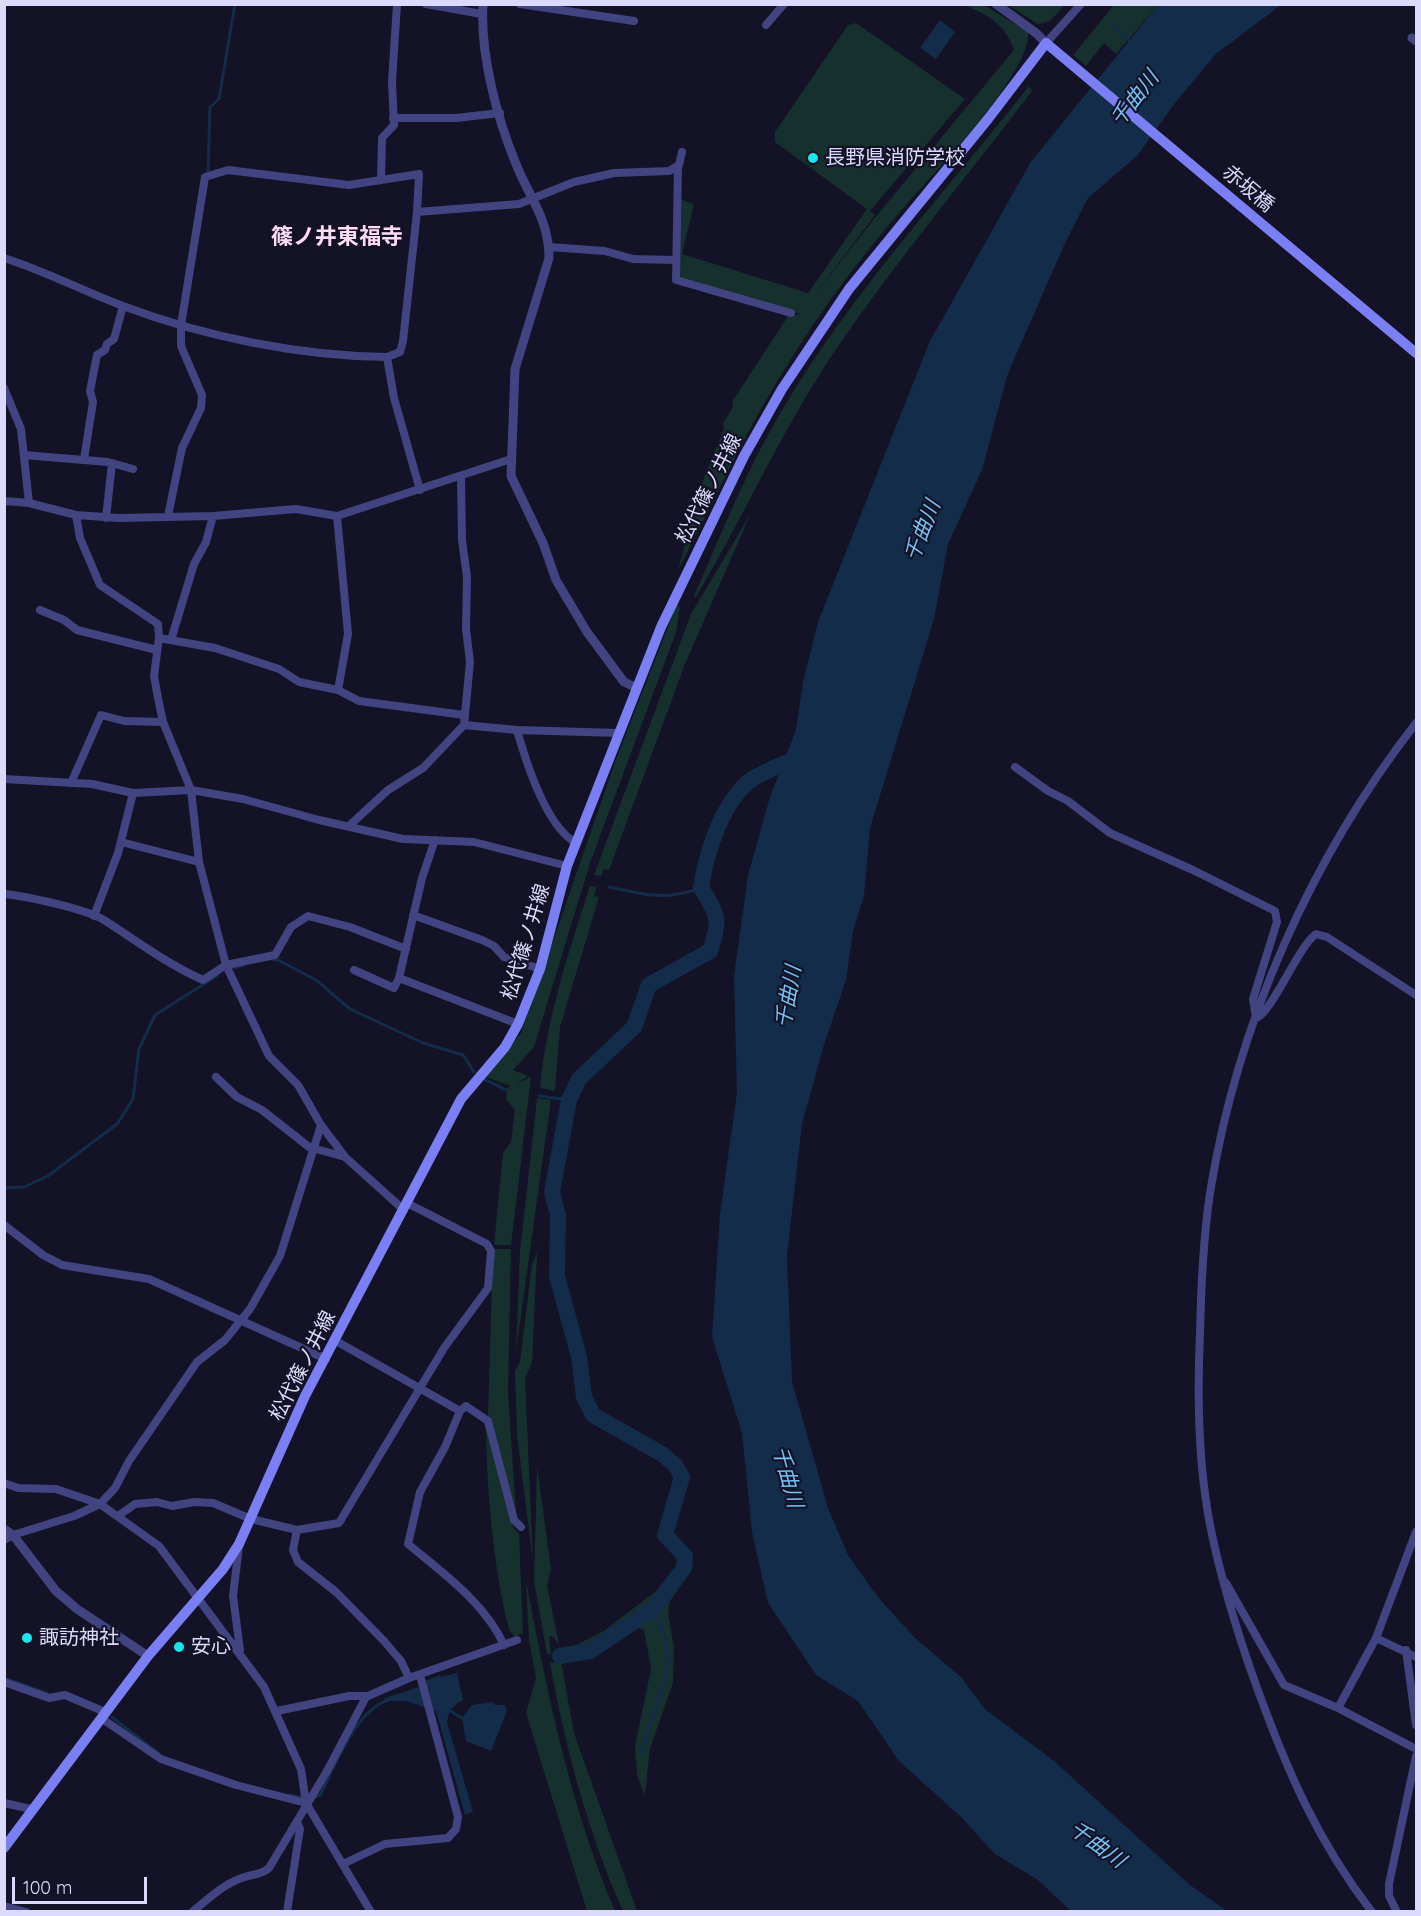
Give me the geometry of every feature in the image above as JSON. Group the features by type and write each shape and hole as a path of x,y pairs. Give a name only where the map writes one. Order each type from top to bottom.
{"main road":[{"name":"赤坂橋","path":"1046,43 1416,353"},
{"name":"松代篠ノ井線","path":"4,1848 148,1656 223,1569 239,1544 292,1423 461,1099 505,1047 518,1024 540,969 567,866 619,732 677,591 744,456 788,380 849,289 988,119 1046,43"}],"street":[{"path":"381,180 382,138 394,125 392,82 397,4"},
{"path":"426,4 482,9 483,47 508,146 548,231 549,258 515,369 511,476 543,543 556,580 609,663 624,682 637,688"},
{"path":"520,4 634,21"},
{"path":"766,25 784,4"},
{"path":"996,4 1046,43 1081,4"},
{"path":"393,118 456,118 500,113"},
{"path":"682,152 678,166 675,280 791,313"},
{"path":"417,212 519,204 534,200 555,188 614,173 669,171 678,166"},
{"path":"4,258 123,306 181,325 307,353 387,357 400,352 403,341 419,174 349,185 228,170 205,177 206,183 181,325 181,346 202,394 201,408 182,448 168,516"},
{"path":"549,247 605,250 633,259 676,260"},
{"path":"84,459 93,402 90,391 97,355 105,350 107,344 114,339 123,306"},
{"path":"387,357 394,398 420,490"},
{"path":"4,388 21,429 29,503"},
{"path":"24,455 84,459 133,469"},
{"path":"4,501 29,503 76,515 106,518 213,516 296,509 337,516 511,459"},
{"path":"106,518 112,463"},
{"path":"350,825 388,790 423,768 464,725 470,662 466,629 467,577 462,540 461,477"},
{"path":"76,515 80,538 100,585 158,624 159,638 154,676 164,722 191,790 199,862 226,965 264,1049 298,1085 321,1125 345,1157 406,1206 487,1244 491,1251 488,1288 479,1303 464,1318 420,1387 339,1523 297,1530 251,1519 213,1503 194,1502 172,1506 157,1502 135,1504 118,1516"},
{"path":"171,640 194,564 206,542 213,516"},
{"path":"337,516 348,634 338,690"},
{"path":"40,610 64,620 77,630 157,650"},
{"path":"159,638 214,648 279,669 299,682 338,690 359,701 381,706 464,715"},
{"path":"71,783 101,715 124,721 164,722"},
{"path":"1372,1911 1333,1857 1275,1741 1236,1633 1205,1487 1198,1401 1202,1271 1211,1191 1235,1084 1256,1018 1287,938 1327,856 1345,825 1416,723"},
{"path":"464,725 517,730 619,732"},
{"path":"517,730 542,799 569,839 576,843"},
{"path":"1015,767 1048,791 1068,801 1110,833 1195,871 1275,912 1277,922 1253,999 1256,1018"},
{"path":"4,779 92,784 133,793 191,790 243,799 319,820 350,825 403,839 474,842 567,866"},
{"path":"94,916 107,888 133,793"},
{"path":"354,970 394,988 399,978 413,915 435,840"},
{"path":"121,842 199,862"},
{"path":"4,894 102,918 169,963 203,980 226,965 275,955 291,927 308,916 350,927 406,949"},
{"path":"413,915 482,940 494,946 504,957 540,969"},
{"path":"1256,1018 1266,1012 1282,981 1316,934 1327,937 1416,995"},
{"path":"399,978 518,1024"},
{"path":"216,1077 237,1097 262,1110 314,1150 345,1157"},
{"path":"4,1540 13,1535 74,1516 100,1504 115,1488 129,1461 197,1362 225,1340 250,1309 280,1256 321,1125"},
{"path":"4,1225 43,1255 62,1265 149,1279 326,1359"},
{"path":"336,1341 460,1411"},
{"path":"504,1645 494,1624 473,1600 408,1544 420,1492 445,1448 460,1411 466,1406 488,1421 514,1520 521,1527"},
{"path":"4,1483 18,1488 56,1489 100,1504 159,1546 241,1654 277,1711 302,1769 306,1803 371,1911"},
{"path":"4,1529 13,1535 56,1591 78,1609 148,1656"},
{"path":"297,1530 293,1550 298,1562 336,1592 384,1641 401,1661 409,1678"},
{"path":"1338,1708 1376,1638 1413,1554 1416,1532"},
{"path":"239,1544 233,1596 237,1643 241,1654"},
{"path":"1223,1580 1235,1596 1248,1626 1284,1685 1338,1708 1416,1749"},
{"path":"1376,1638 1406,1650 1416,1657"},
{"path":"277,1711 349,1696 366,1697 409,1678 420,1678 518,1640"},
{"path":"1406,1650 1416,1725"},
{"path":"343,1864 385,1844 448,1838 456,1829 458,1817 420,1678"},
{"path":"4,1682 49,1698 65,1695 103,1715 160,1759 236,1785 306,1803"},
{"path":"192,1911 222,1888 240,1878 263,1874 269,1868 327,1771 366,1697"},
{"path":"1397,1911 1389,1896 1389,1884 1412,1794 1416,1756"},
{"path":"4,1803 31,1809"},
{"path":"287,1911 300,1829 297,1822"},
{"path":"4,1906 26,1911"}],"green space":[{"path":"964,5 984,5 1028,32 1025,49 1016,70 982,118 872,246 815,323 780,376 753,424 678,570 701,485 724,429 723,423 733,407 732,402 788,316 801,314 678,277 679,199 694,204 682,254 808,293 867,209 775,142 775,132 848,25 856,23 965,99 870,211 875,215 814,296 873,220 1014,50 1001,27 981,13"},
{"path":"1008,5 1065,5 1050,21 1038,24"},
{"path":"1114,5 1158,5 1116,54 1104,43 1086,66 1073,55"},
{"path":"1029,86 1032,91 902,259 827,363 792,420 713,568 696,597 694,596 761,447 788,400 843,318"},
{"path":"751,513 685,664 609,870 604,869 601,876 594,875 691,614"},
{"path":"677,604 680,607 676,632 590,863 534,1047 513,1070 528,1076 516,1084 531,1077 511,1245 494,1245 503,1153 511,1142 515,1110 506,1099 507,1088 511,1086 486,1077 521,1033 615,762"},
{"path":"590,886 597,887 594,896 599,897 560,1027 555,1091 540,1088 553,1011"},
{"path":"537,1098 551,1100 516,1351 520,1251"},
{"path":"493,1249 511,1249 508,1392 516,1514 488,1415"},
{"path":"537,1253 532,1363 525,1378 533,1561 517,1435 515,1371 520,1362 532,1264"},
{"path":"486,1427 513,1527 519,1534 523,1633 515,1637 509,1630 495,1555 489,1504"},
{"path":"537,1466 551,1569 547,1586 559,1644 552,1636 549,1637 551,1654 547,1654 534,1581"},
{"path":"526,1580 542,1664 573,1789 599,1871 615,1911 587,1911 526,1713 536,1678 529,1640"},
{"path":"678,1590 670,1601 668,1614 674,1647 673,1683 650,1748 645,1796 637,1775 635,1746 651,1669 644,1630 631,1629 600,1650 586,1656 561,1660 560,1653 604,1631 656,1591"},
{"path":"561,1661 574,1733 637,1911 623,1911 588,1820 570,1758 550,1663"}],"water":[{"name":"千曲川","path":"1158,5 1281,5 1216,54 1175,103 1137,156 1088,198 1066,241 1008,373 982,470 948,544 934,619 870,828 864,896 853,931 846,980 823,1048 802,1124 787,1256 792,1382 828,1508 848,1555 877,1596 915,1638 961,1677 985,1709 1053,1760 1190,1885 1227,1911 1071,1911 1038,1880 995,1854 961,1817 899,1761 858,1701 816,1675 768,1603 752,1532 742,1433 712,1337 720,1214 737,1092 734,976 748,875 770,797 796,730 803,682 818,622 930,341 1030,163"},
{"path":"940,20 955,32 936,59 920,48"},
{"path":"457,1673 463,1700 452,1709 447,1722 473,1812 465,1815 436,1711 406,1701 384,1701 385,1698 419,1687 425,1681 440,1675 441,1677"},
{"path":"492,1702 495,1705 505,1705 507,1711 491,1751 466,1741 462,1718 472,1705"}],"waterway":[{"path":"208,173 210,107 219,99 235,4"},
{"path":"1112,24 1130,41"},
{"path":"560,1656 590,1651 653,1609 684,1568 685,1556 665,1535 682,1477 675,1465 662,1454 593,1415 584,1397 579,1357 557,1276 558,1215 552,1192 569,1100 579,1079 634,1027 649,985 710,951 716,932 716,918 701,888 706,861 722,818 737,793 752,779 801,756"},
{"path":"609,887 665,896 701,888"},
{"path":"271,959 278,960 316,980 350,1009 423,1043 463,1055 474,1072"},
{"path":"234,968 244,965"},
{"path":"4,1188 24,1187 48,1176 117,1124 133,1099 139,1049 155,1015 218,975"},
{"path":"484,1079 506,1090"},
{"path":"539,1096 569,1100"},
{"path":"642,1754 668,1664 666,1642 653,1609"},
{"path":"4,1678 47,1693"},
{"path":"313,1798 320,1795 356,1727 376,1706 388,1700"},
{"path":"449,1710 462,1718"},
{"path":"112,1717 158,1753"},
{"path":"289,1795 300,1797"}],"place":[{"name":"長野県消防学校","path":"813,158"},
{"name":"諏訪神社","path":"27,1638"},
{"name":"安心","path":"179,1647"}],"district":[{"name":"篠ノ井東福寺","path":"337,237"}]}
